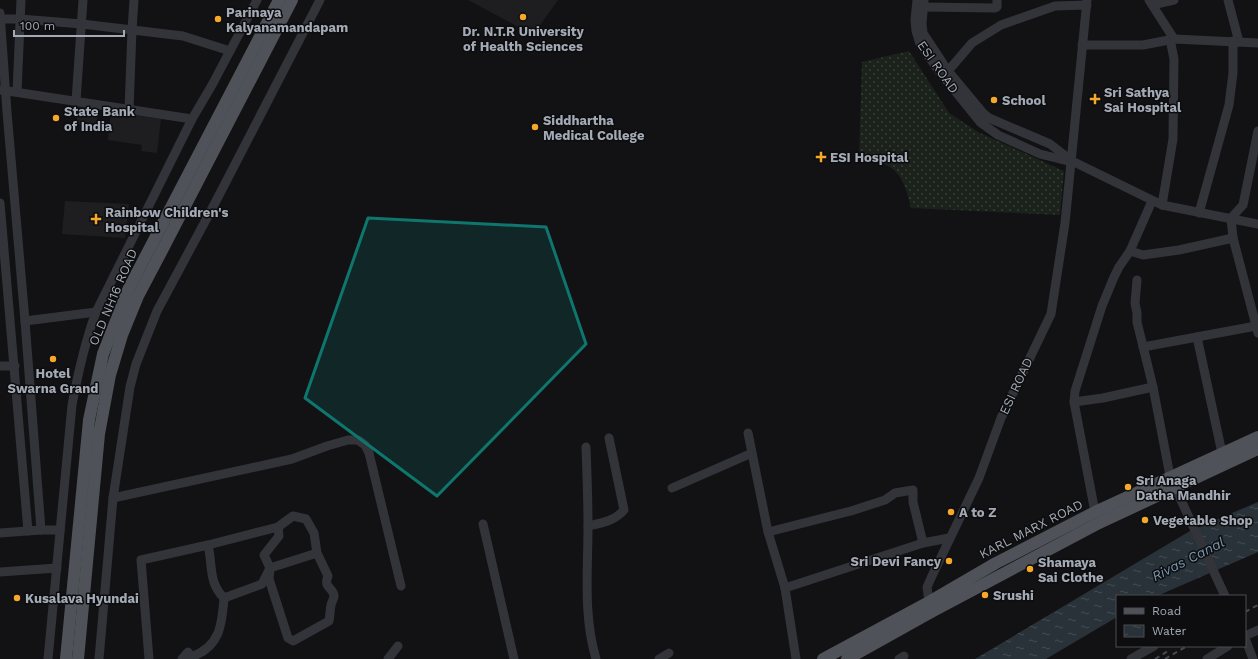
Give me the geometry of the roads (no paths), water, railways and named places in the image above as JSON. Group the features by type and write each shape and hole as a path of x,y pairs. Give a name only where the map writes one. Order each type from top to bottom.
{"main road":[{"name":"OLD NH16 ROAD","path":"66,659 88,420 103,354 128,290 279,0"},
{"name":"OLD NH16 ROAD","path":"78,659 99,434 110,375 122,335 138,296 292,0"},
{"name":"KARL MARX ROAD","path":"1209,465 1222,453 1258,437"},
{"name":"KARL MARX ROAD","path":"844,656 928,602 996,563 1209,465 1258,449"},
{"name":"KARL MARX ROAD","path":"823,659 844,656 1001,574 1090,519 1173,482"},
{"path":"996,563 1001,574"}],"street":[{"path":"17,92 21,0"},
{"path":"76,101 83,0"},
{"path":"129,109 134,0"},
{"path":"48,659 72,405 79,367 86,341 96,312 192,119 230,51 256,0"},
{"path":"99,659 113,498 130,386 136,364 151,325 172,281 215,202 320,0"},
{"path":"1162,206 1174,139 1174,59 1172,39 1151,2 1174,0"},
{"path":"1199,213 1229,105 1236,42 1228,0"},
{"path":"922,2 997,4 1001,25"},
{"name":"ESI ROAD","path":"922,2 923,33 948,71 983,113 989,118 1050,144 1072,161"},
{"name":"ESI ROAD","path":"922,2 915,20 916,31 920,44 938,70 980,122 998,135 1040,154 1072,161"},
{"path":"948,71 972,43 1001,25 1056,6 1087,2 1072,161 1162,206 1258,224"},
{"path":"0,14 3,90 25,321 41,530"},
{"path":"0,19 20,19 82,24 183,36 230,51"},
{"path":"1082,45 1143,45 1172,39 1258,44"},
{"path":"3,90 192,119"},
{"path":"1143,347 1198,337 1257,330 1233,238 1231,218 1243,205 1258,130"},
{"name":"ESI ROAD","path":"928,602 928,587 949,538 979,478 1001,418 1051,314 1065,223 1072,161"},
{"path":"1090,519 1074,402 1074,391 1102,306 1119,267 1130,251 1152,201"},
{"path":"0,203 28,531"},
{"path":"1130,251 1143,255 1179,250 1233,238"},
{"path":"1137,280 1135,304 1137,322 1153,387 1173,482 1225,595"},
{"path":"10,312 24,312"},
{"path":"25,321 96,312"},
{"path":"1198,337 1222,453"},
{"path":"0,366 15,366"},
{"path":"1074,402 1103,398 1153,387"},
{"path":"748,433 768,532 785,588 796,659"},
{"path":"588,526 619,516 624,510 609,438"},
{"path":"113,498 292,459 327,446 348,440 358,440 365,445 369,453 401,586"},
{"path":"586,447 588,526 586,594 592,645 596,659"},
{"path":"672,488 752,453"},
{"path":"768,532 851,511 885,500 895,493 913,490 913,502 923,543"},
{"path":"149,659 141,560 278,527 292,516 306,519 314,533 317,553 328,576 326,581 328,587 333,592 334,598 329,621 293,641 288,638 269,579 270,568 264,555 279,536 278,527"},
{"path":"483,524 514,659"},
{"path":"0,533 60,530"},
{"path":"785,588 923,543 949,538"},
{"path":"208,545 212,559 211,574 216,591 224,598"},
{"path":"224,598 262,584 270,568 317,553"},
{"path":"0,572 57,568"},
{"path":"182,659 188,652 191,656 210,647 220,628 224,598"},
{"path":"1253,659 1246,639 1258,630"},
{"path":"388,659 398,646"},
{"path":"1132,659 1152,647"},
{"path":"1207,659 1226,647"},
{"path":"659,659 669,653"}],"water":[{"name":"Rivas Canal","path":"1258,502 1258,552 1159,595 1116,595 1116,618 1046,659 975,659 1190,531"}],"railway":[{"path":"1246,611 1258,605"},
{"path":"1165,659 1185,647"},
{"path":"1155,659 1168,651"}],"place":[{"name":"Dr. N.T.R University of Health Sciences","path":"523,17"},
{"name":"Parinaya Kalyanamandapam","path":"218,19"},
{"name":"Sri Sathya Sai Hospital","path":"1095,99"},
{"name":"School","path":"994,100"},
{"name":"State Bank of India","path":"56,118"},
{"name":"Siddhartha Medical College","path":"535,127"},
{"name":"ESI Hospital","path":"821,157"},
{"name":"Rainbow Children's Hospital","path":"96,219"},
{"name":"Hotel Swarna Grand","path":"53,359"},
{"name":"Sri Anaga Datha Mandhir","path":"1128,487"},
{"name":"A to Z","path":"951,512"},
{"name":"Vegetable Shop","path":"1145,520"},
{"name":"Sri Devi Fancy","path":"949,561"},
{"name":"Shamaya Sai Clothe","path":"1030,569"},
{"name":"Srushi","path":"985,595"},
{"name":"Kusalava Hyundai","path":"17,598"}]}
